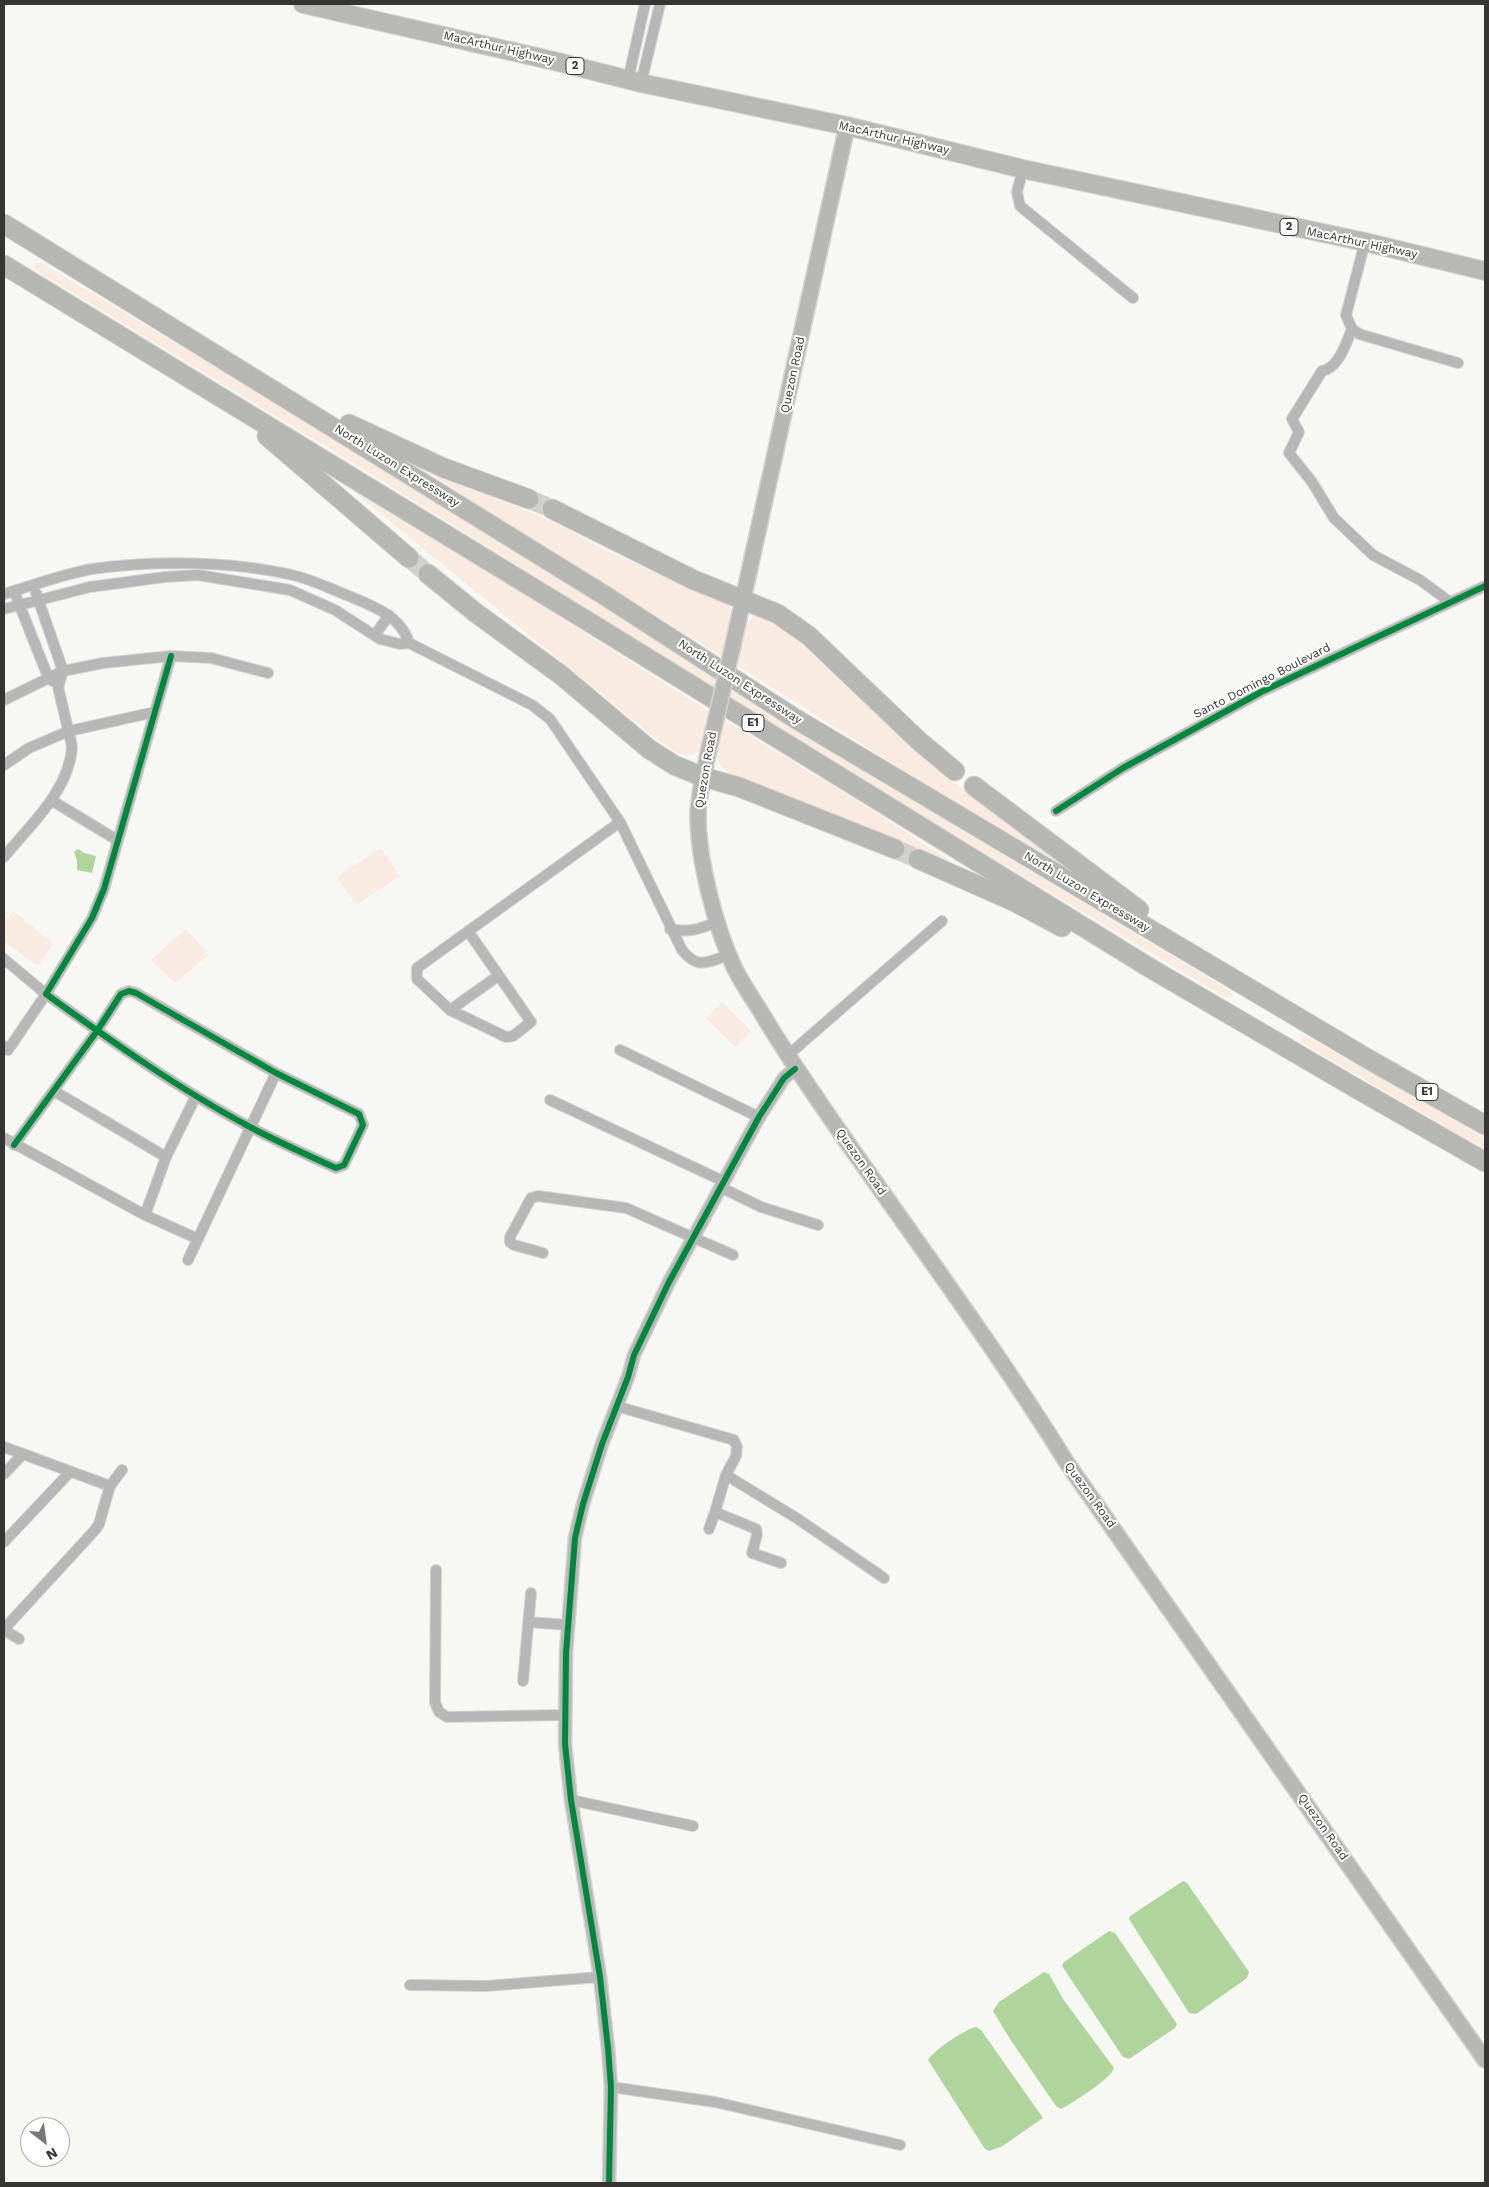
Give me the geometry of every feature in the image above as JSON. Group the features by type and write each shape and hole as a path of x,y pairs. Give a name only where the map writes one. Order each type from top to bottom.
{"highway":[{"name":"MacArthur Highway","path":"302,4 554,61 635,82 847,126 1023,169 1365,242 1485,271"},
{"name":"North Luzon Expressway","path":"4,224 604,595 796,719 1368,1059 1485,1125"},
{"name":"E1","path":"4,265 1150,968 1485,1162"},
{"path":"26,277 265,435 409,558"},
{"path":"223,358 358,428 444,468 529,499"},
{"path":"552,509 694,580 778,614 809,636 919,741 956,771"},
{"path":"428,574 476,613 561,675 649,749 674,765 702,777 739,787 895,849"},
{"path":"974,786 1139,910 1342,1035 1368,1059"},
{"path":"918,859 1015,902 1125,960 1150,968"}],"main road":[{"name":"Quezon Road","path":"847,126 744,600 702,777 698,814 707,884 718,922 734,968 791,1063 940,1272 1022,1391 1067,1463 1485,2060"}],"street":[{"path":"635,82 652,40 660,4"},
{"path":"635,82 638,37 644,8 657,17"},
{"path":"638,37 652,40"},
{"path":"1023,169 1017,192 1020,206 1133,298"},
{"path":"1365,242 1346,315 1352,329 1359,334 1458,363"},
{"path":"1352,329 1335,364 1329,370 1322,370 1292,419 1299,432 1289,453 1312,482 1334,518 1373,555 1420,580 1450,602"},
{"path":"4,857 51,800 70,766 72,746 58,687 48,677 19,605 9,592 90,570 153,564 206,564 293,575 341,593 389,615 401,626 409,643"},
{"path":"4,609 90,586 198,575 290,590 335,610 389,642 409,643 532,705 550,719 620,822 670,929 682,950 694,963 701,964 729,955"},
{"path":"33,586 63,671 58,687"},
{"name":"Santo Domingo Boulevard","path":"1056,811 1123,768 1261,692 1485,586"},
{"path":"335,610 341,593"},
{"path":"375,635 389,615"},
{"path":"5,1050 46,994 92,918 104,889 172,656"},
{"path":"4,700 63,671 103,663 172,656 211,658 268,673"},
{"path":"4,765 29,748 69,731 155,712"},
{"path":"51,800 117,840"},
{"path":"468,931 531,1022 514,1036 506,1037 450,1010 417,979 417,968 468,931 620,822"},
{"path":"610,2183 611,2087 600,1977 570,1800 565,1715 568,1625 575,1538 583,1504 634,1355 669,1282 759,1117 784,1078 791,1063 942,921"},
{"path":"670,929 684,932 699,930 718,922"},
{"path":"4,959 46,994 97,1031 196,1096 250,1128 336,1168 344,1165 363,1125 359,1114 276,1073 136,993 129,991 121,994 97,1031 14,1145"},
{"path":"450,1010 498,976"},
{"path":"620,1050 759,1117"},
{"path":"188,1260 276,1073"},
{"path":"54,1091 166,1157"},
{"path":"145,1216 166,1157 196,1096"},
{"path":"550,1100 723,1185 760,1207 818,1225"},
{"path":"4,1138 145,1216 198,1238"},
{"path":"543,1253 514,1245 510,1242 510,1237 531,1198 538,1196 626,1208 733,1255"},
{"path":"616,1406 734,1440 737,1447 736,1456 726,1475 709,1529"},
{"path":"4,1447 110,1486"},
{"path":"4,1474 23,1454"},
{"path":"19,1638 4,1630 95,1530 110,1486 122,1470"},
{"path":"4,1542 70,1472"},
{"path":"726,1475 798,1518 884,1578"},
{"path":"715,1512 756,1529 757,1535 752,1553 781,1563"},
{"path":"436,1570 435,1702 439,1712 447,1717 565,1715"},
{"path":"523,1681 531,1593"},
{"path":"528,1622 568,1625"},
{"path":"570,1800 692,1826"},
{"path":"410,1985 486,1986 600,1977"},
{"path":"611,2087 715,2102 900,2145"}],"shaded area":[{"path":"35,262 41,263 260,393 897,791 1229,990 1233,995 1232,998 1225,997 830,761 368,472 40,273 34,267"},
{"path":"405,457 563,527 603,549 663,576 726,601 731,609 722,656 519,532"},
{"path":"343,483 366,495 710,712 706,737 700,750 689,756 681,754 649,733"},
{"path":"757,615 772,620 802,645 915,750 977,802 1067,864 1077,873 926,785 737,665 744,630 751,619"},
{"path":"724,720 856,800 967,872 724,770 718,758 718,750"},
{"path":"381,848 400,876 356,905 337,877"},
{"path":"78,849 84,853 96,856 92,873 77,870 74,852"},
{"path":"13,911 54,944 37,966 4,941 4,923"},
{"path":"186,929 209,955 175,983 151,960"},
{"path":"722,1002 751,1031 735,1047 706,1018"},
{"path":"1304,1035 1485,1138 1485,1150 1304,1044 1301,1039"},
{"path":"1183,1881 1187,1883 1249,1972 1247,1978 1196,2014 1189,2013 1129,1919 1130,1916"},
{"path":"1109,1931 1115,1933 1177,2024 1175,2028 1129,2059 1123,2057 1062,1966 1064,1962"},
{"path":"1044,1972 1049,1974 1063,1999 1114,2068 1099,2084 1061,2109 1056,2106 993,2011 999,2002"},
{"path":"976,2027 981,2030 1043,2118 1001,2147 989,2151 985,2149 928,2060 936,2051 950,2041"}],"tunnel":[{"path":"529,499 552,509"},
{"path":"409,558 428,574"},
{"path":"895,849 918,859"}],"cycle path":[{"path":"1056,811 1123,768 1261,692 1485,586"},
{"path":"14,1145 97,1031 121,994 129,991 136,993 276,1073 359,1114 363,1125 344,1165 336,1168 261,1133 197,1097 120,1047 95,1029 46,994 92,918 104,889 171,656"},
{"path":"609,2183 611,2087 608,2048 600,1977 571,1800 565,1744 566,1653 575,1538 583,1504 602,1444 628,1377 634,1355 669,1282 759,1117 784,1078 795,1069"}]}
